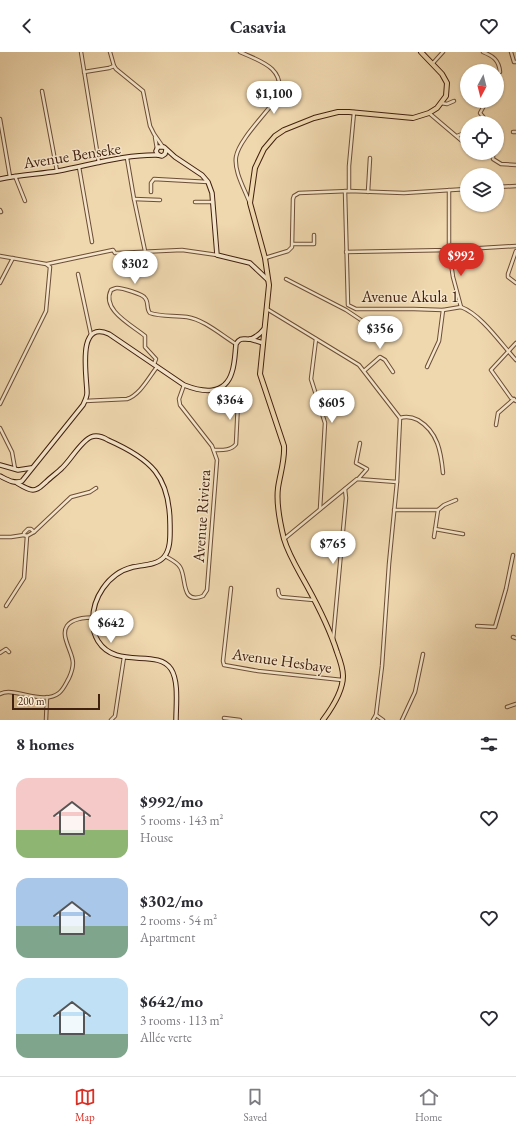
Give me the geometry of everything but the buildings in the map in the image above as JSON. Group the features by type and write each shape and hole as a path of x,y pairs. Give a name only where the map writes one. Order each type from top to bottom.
{"main road":[{"path":"323,720 335,701 343,680 342,667 333,641 284,539 278,497 284,446 260,377 267,309 268,280 265,258 250,203 255,168 264,149 275,136 284,130 320,116 338,112 354,112 407,119 429,113 441,103 446,96 447,83 433,63 421,52"}],"street":[{"path":"81,52 100,163"},
{"path":"110,52 114,66 142,91 149,122 154,134 164,148 202,175 208,182 211,189 213,202 217,255"},
{"path":"240,52 270,66 280,80 278,96 244,140 236,156 241,183 250,203"},
{"path":"433,63 443,52"},
{"path":"483,52 496,58 499,64"},
{"path":"511,52 514,62 516,62"},
{"path":"84,72 114,66"},
{"path":"42,91 57,171"},
{"path":"441,103 446,104 454,101"},
{"path":"349,191 349,166 354,112"},
{"path":"429,113 460,139"},
{"path":"0,119 10,177"},
{"path":"154,134 156,150 161,156"},
{"path":"147,155 156,150 158,147 164,148"},
{"path":"161,156 166,153 164,148"},
{"path":"147,155 175,157"},
{"name":"Avenue Benseke","path":"0,179 57,171 147,155"},
{"path":"127,158 144,249 147,252"},
{"path":"368,192 370,158"},
{"path":"495,160 501,164 516,165"},
{"path":"79,167 92,242"},
{"path":"15,176 25,201"},
{"path":"151,192 151,183 154,179 208,182"},
{"path":"504,187 516,186"},
{"path":"265,258 288,251 292,247 294,196 299,193 349,191 404,193 460,189"},
{"path":"448,190 449,250 453,277 461,307"},
{"name":"Avenue Akula 1","path":"345,191 348,306 356,309 414,308 443,310 461,307 471,312 482,322 516,360"},
{"path":"134,199 160,200"},
{"path":"195,202 213,202"},
{"path":"293,244 314,244 314,235"},
{"path":"346,252 449,250 516,246"},
{"path":"0,256 48,265 113,250 115,253 118,253 182,250 217,255 253,265 268,280"},
{"path":"516,251 508,274 509,278 516,283"},
{"path":"0,283 13,258"},
{"path":"0,404 46,310 48,265"},
{"path":"78,274 91,335"},
{"path":"286,279 346,310 370,326"},
{"path":"85,401 131,398 137,393 156,365 156,359 145,347 145,336 116,314 112,308 109,297 111,290 117,288 125,289 144,297 146,300 147,310 150,313 192,318 203,323 236,344"},
{"path":"346,310 348,306"},
{"path":"267,309 352,361 364,371 400,418 397,482 382,666 376,715 373,720"},
{"path":"427,367 439,341 443,310"},
{"path":"250,339 257,336 264,329"},
{"path":"17,483 22,481 85,401 87,392 86,344 91,335 100,331 109,334 184,385 202,391 210,391 220,388 228,381 232,373 236,344 242,338 263,343"},
{"path":"316,339 311,379 325,423 320,509"},
{"path":"496,425 498,413 515,400 490,370 516,342"},
{"path":"364,371 380,357 385,360 393,372"},
{"name":"Avenue Riviera","path":"165,556 177,564 181,569 184,586 188,595 194,598 203,596 207,590 217,460 214,450 180,405 179,399 184,385"},
{"path":"214,450 234,448 236,444 238,402 236,398 225,393 220,388"},
{"path":"400,418 405,416 413,418 430,430 440,451 443,473"},
{"path":"0,428 12,452 15,470"},
{"path":"0,476 30,489 38,488 61,470 84,442 91,437 102,437 134,452 156,472 165,486 170,505 170,543 165,556 160,560 132,567 112,577 105,584 95,605 93,618 94,632 101,645 112,653 124,657 155,660 166,664 171,669 176,683 176,720"},
{"path":"284,539 367,469 356,463 360,443"},
{"path":"0,465 15,470 23,470 32,467"},
{"path":"358,478 397,482"},
{"path":"0,537 27,536 34,532 72,497 90,492 96,488"},
{"path":"333,641 346,498 345,489"},
{"path":"394,510 438,510 444,505 456,500"},
{"path":"434,537 438,510"},
{"path":"24,535 24,532 30,528 34,532"},
{"path":"435,529 463,534"},
{"path":"6,606 24,578 27,536"},
{"path":"477,626 495,627 512,564 513,555"},
{"path":"512,564 516,567"},
{"name":"Avenue Hesbaye","path":"231,588 223,661 224,665 258,671 343,680"},
{"path":"278,590 281,597 314,600"},
{"path":"0,694 8,691 25,695 48,697 55,696 62,690 73,667 73,659 65,635 69,622 93,618 120,618"},
{"path":"0,653 6,649 9,652"},
{"path":"402,720 414,694 423,654"},
{"path":"110,720 115,719 124,657"},
{"path":"46,720 48,697"},
{"path":"507,707 516,704"},
{"path":"376,715 383,720"},
{"path":"224,718 240,720"}]}
